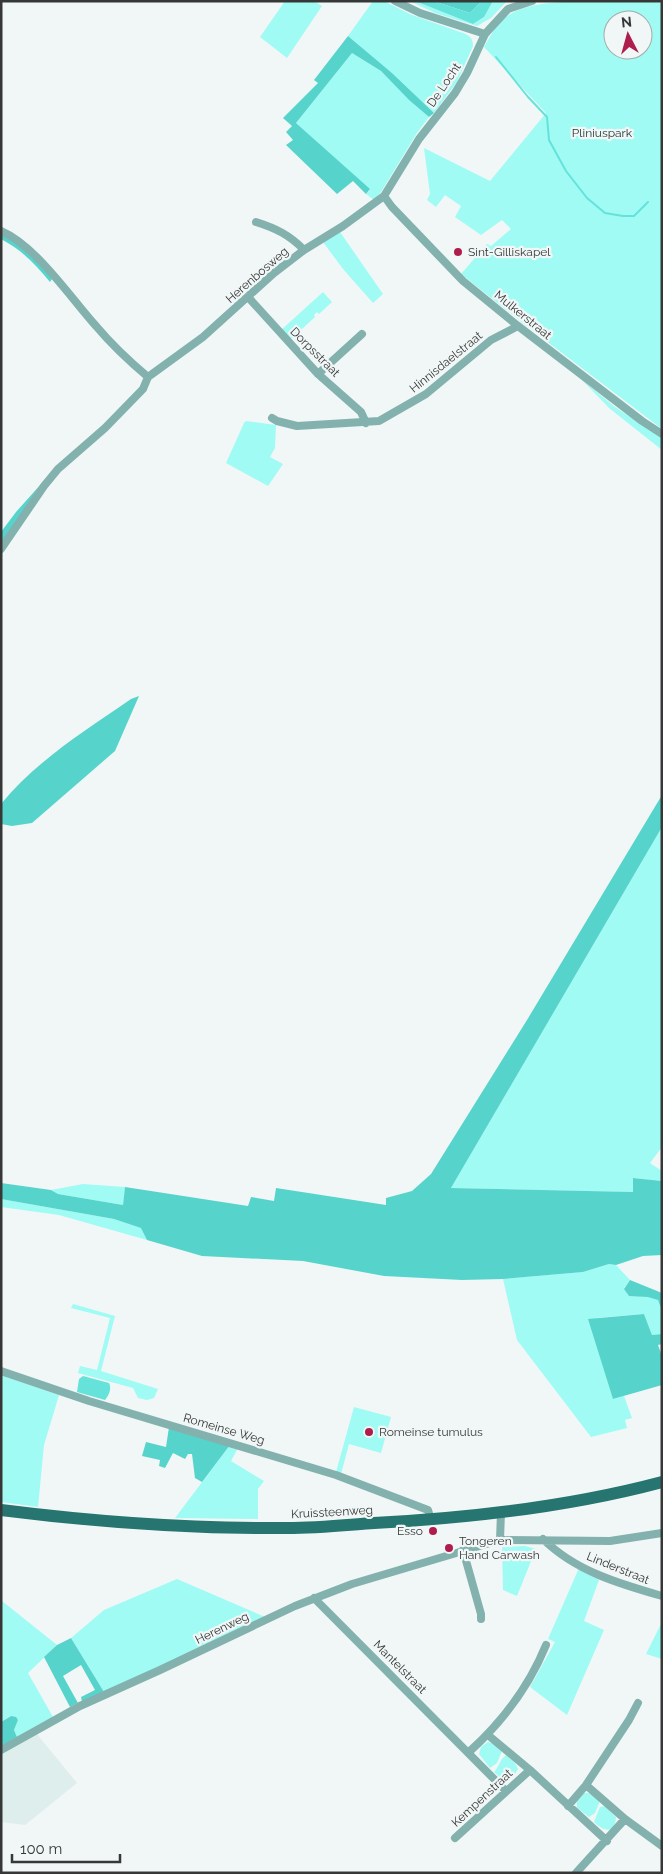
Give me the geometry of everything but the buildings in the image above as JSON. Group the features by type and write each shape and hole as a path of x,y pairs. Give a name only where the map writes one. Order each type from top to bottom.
{"main road":[{"name":"Kruissteenweg","path":"1,1510 116,1522 180,1526 288,1528 431,1520 501,1512 584,1499 662,1482"}],"street":[{"path":"395,1 420,13 485,34"},
{"name":"De Locht","path":"384,196 419,140 455,93 485,34 508,9 532,1"},
{"name":"Herenbosweg","path":"1,549 44,486 58,470 112,421 142,389 148,377 203,337 274,273 304,250 343,226 384,196"},
{"name":"Mulkerstraat","path":"384,196 392,207 463,280 518,326 642,421 662,434"},
{"path":"256,222 285,234 304,250"},
{"path":"1,231 21,242 35,255 132,365 148,377"},
{"name":"Dorpsstraat","path":"248,297 318,374 361,412 366,423"},
{"name":"Hinnisdaelstraat","path":"272,418 276,421 298,426 379,421 426,394 491,340 518,326"},
{"path":"318,374 362,334"},
{"name":"Romeinse Weg","path":"1,1371 89,1401 336,1475 428,1510 431,1520"},
{"path":"500,1540 501,1512"},
{"name":"Herenweg","path":"1,1750 80,1706 314,1598 396,1570 500,1540 610,1540 662,1533"},
{"name":"Linderstraat","path":"543,1540 594,1573 662,1596"},
{"path":"464,1550 482,1614 481,1619"},
{"name":"Mantelstraat","path":"314,1598 506,1791"},
{"path":"469,1752 488,1735 528,1684 546,1645"},
{"path":"568,1806 586,1785 630,1720 638,1703"},
{"path":"488,1735 530,1770"},
{"name":"Kempenstraat","path":"455,1838 530,1770 607,1841"},
{"path":"586,1785 625,1819 662,1846"},
{"path":"576,1873 625,1819"}],"shaded area":[{"path":"415,1 433,1 470,13 482,1 493,1 484,17 473,24"},
{"path":"433,1 482,1 470,13"},
{"path":"348,36 392,73 434,113 429,117 409,100 381,71 352,53 296,123 370,189 366,194 353,181 337,194 286,145 293,140 286,132 292,126 283,118 318,83 314,80"},
{"path":"1,233 32,254 52,279 50,282 28,258 1,239"},
{"path":"41,484 1,544 1,532"},
{"path":"139,696 115,751 32,823 12,826 1,824 1,804 30,774 79,735 131,699"},
{"path":"662,795 662,827 451,1188 633,1192 633,1178 662,1181 662,1255 643,1256 616,1265 609,1264 583,1272 503,1279 462,1280 384,1276 303,1261 202,1256 147,1240 141,1228 114,1219 1,1199 1,1183 51,1190 58,1194 123,1205 125,1187 248,1206 251,1197 274,1201 276,1188 386,1205 386,1198 412,1191 431,1174 527,1020"},
{"path":"630,1280 662,1293 662,1311 658,1300 648,1297 629,1296 624,1289"},
{"path":"644,1314 652,1335 662,1334 662,1344 658,1345 662,1356 662,1385 613,1399 588,1319"},
{"path":"83,1376 109,1383 110,1392 105,1400 77,1392 79,1379"},
{"path":"169,1427 230,1445 202,1482 195,1478 192,1454 188,1454 185,1459 173,1453 165,1468 159,1466 160,1460 142,1456 146,1442 166,1447"},
{"path":"71,1638 104,1692 82,1702 81,1697 95,1690 81,1665 63,1676 78,1703 70,1707 44,1657 57,1645"},
{"path":"11,1716 16,1717 18,1720 14,1730 17,1737 1,1746 1,1722"},
{"path":"36,1733 77,1783 25,1825 1,1822 1,1752"}],"green space":[{"path":"285,1 314,1 322,6 287,58 260,37"},
{"path":"373,1 384,1 412,15 463,33 472,39 473,46 457,82 434,113 392,73 348,36"},
{"path":"410,1 415,1 473,24 484,17 493,1 507,1 491,18 477,26 435,13"},
{"name":"Pliniuspark","path":"662,1 662,429 461,274 487,244 491,246 511,229 502,220 481,235 455,217 461,206 445,195 436,207 427,200 430,194 424,148 490,181 546,113 484,47 498,24 510,14 533,6 559,2"},
{"path":"352,53 381,71 409,100 429,117 374,200 366,194 370,190 296,123"},
{"path":"340,232 383,294 373,303 343,269 323,242"},
{"path":"323,292 332,302 319,314 317,312 314,315 315,317 290,340 280,331"},
{"path":"581,379 615,407 662,438 662,450 609,408"},
{"path":"246,421 276,425 275,448 270,457 283,464 268,486 226,463"},
{"path":"662,827 662,1147 650,1163 662,1171 662,1181 633,1178 633,1192 451,1188"},
{"path":"83,1184 125,1187 123,1205 58,1194 51,1190"},
{"path":"1,1199 114,1219 142,1228 147,1240 59,1215 1,1207"},
{"path":"609,1264 616,1265 630,1280 624,1288 629,1296 648,1296 658,1300 662,1311 662,1334 652,1335 644,1314 596,1318 614,1399 624,1396 632,1418 625,1420 627,1428 591,1437 517,1340 503,1279 583,1272"},
{"path":"73,1304 115,1316 101,1371 158,1389 154,1398 147,1400 138,1398 133,1388 78,1373 80,1366 97,1370 110,1318 71,1308"},
{"path":"1,1375 59,1395 44,1445 38,1507 1,1502"},
{"path":"354,1407 391,1417 381,1453 349,1444 341,1474 336,1472"},
{"path":"230,1445 238,1448 231,1461 264,1481 258,1489 258,1519 175,1518"},
{"path":"525,1546 536,1549 517,1596 503,1590 502,1547"},
{"path":"579,1568 599,1580 584,1621 604,1630 567,1715 530,1687 555,1642 548,1639"},
{"path":"177,1579 265,1617 104,1692 71,1638 104,1610"},
{"path":"2,1601 57,1645 28,1673 53,1717 17,1737 14,1730 18,1720 10,1716 1,1722"},
{"path":"662,1622 662,1659 646,1654"},
{"path":"488,1742 502,1751 497,1763 490,1768 479,1754 481,1747"},
{"path":"506,1755 515,1763 518,1769 513,1777 506,1781 494,1772"},
{"path":"584,1793 589,1793 600,1801 595,1813 589,1817 577,1808 577,1801"},
{"path":"605,1806 616,1817 613,1827 608,1830 601,1828 594,1822 600,1807"}],"waterway":[{"path":"496,57 528,97 547,117 549,140 566,171 587,198 605,213 623,216 634,216 648,202"}],"place":[{"name":"Sint-Gilliskapel","path":"458,252"},
{"name":"Romeinse tumulus","path":"369,1432"},
{"name":"Esso","path":"433,1531"},
{"name":"Tongeren Hand Carwash","path":"449,1548"}]}
